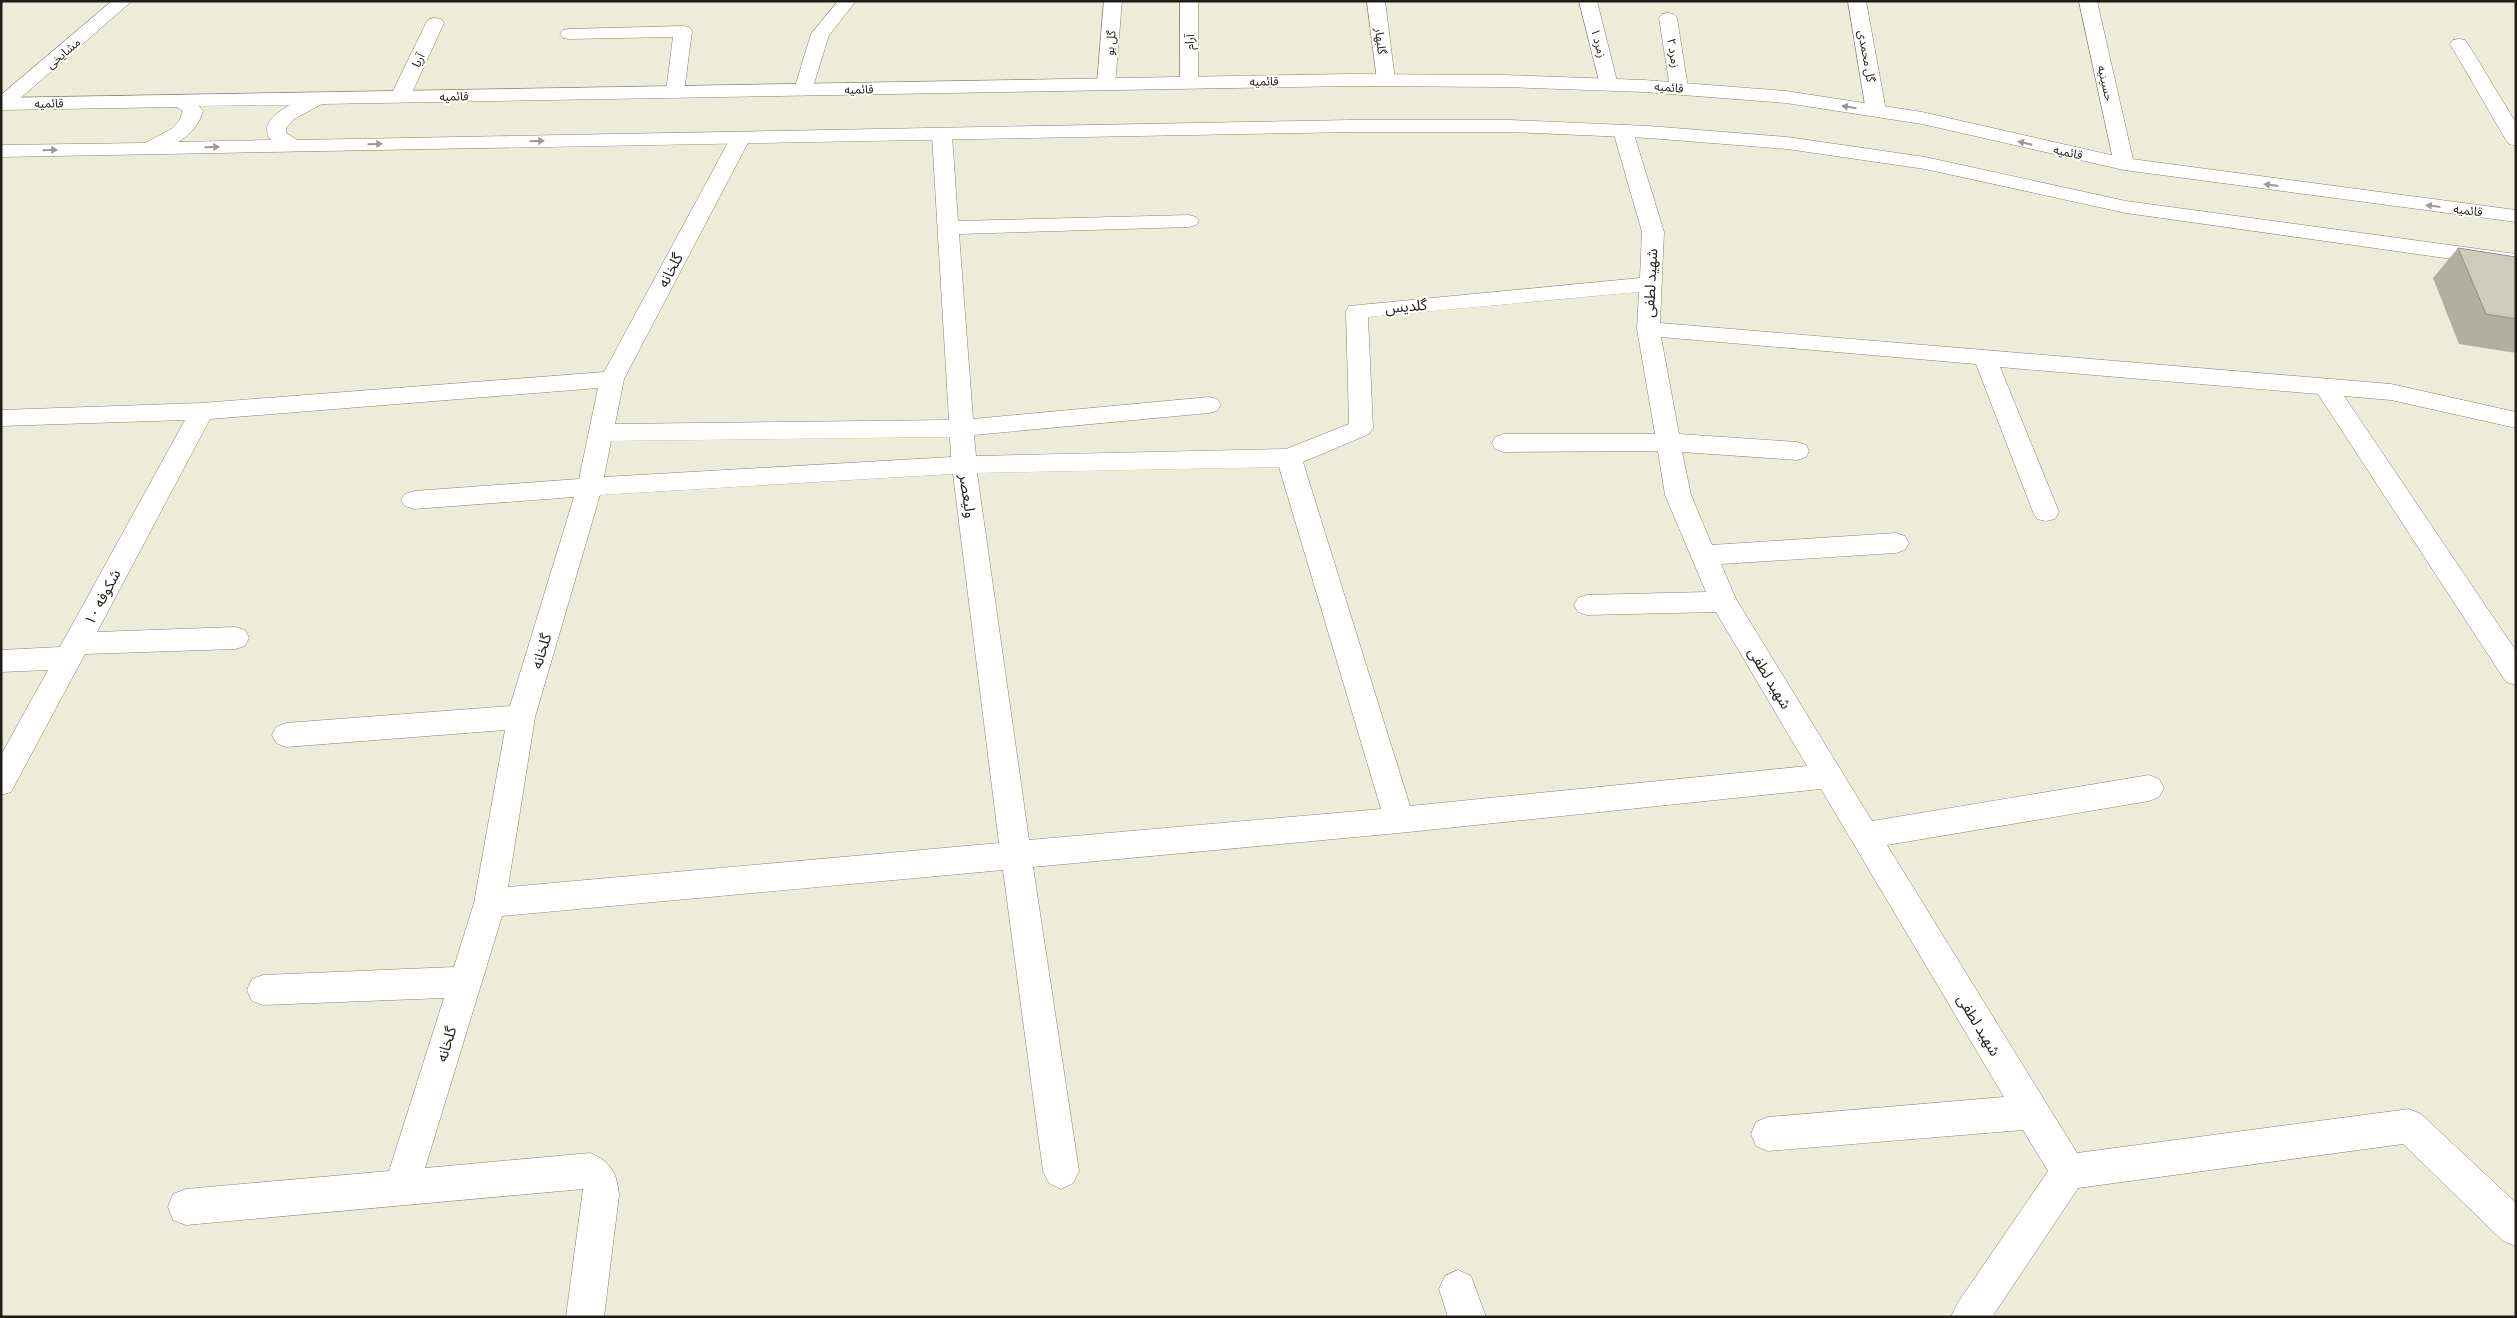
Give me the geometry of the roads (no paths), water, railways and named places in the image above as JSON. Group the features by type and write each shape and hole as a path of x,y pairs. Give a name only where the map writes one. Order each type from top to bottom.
{"street":[{"name":"مشایخی","path":"2,104 123,1"},
{"path":"803,90 820,34 847,1"},
{"name":"گل بو","path":"1106,84 1114,1"},
{"name":"آرام","path":"1189,1 1189,83"},
{"name":"گلبهار","path":"1376,1 1386,80"},
{"name":"زمرد ۱","path":"1588,1 1609,84"},
{"name":"گل محمدی","path":"1857,1 1876,111"},
{"name":"حسینیه","path":"2088,1 2124,164"},
{"name":"زمرد ۲","path":"1668,18 1679,88"},
{"name":"آریا","path":"400,97 435,23"},
{"path":"569,34 683,31 675,92"},
{"path":"2459,44 2516,140"},
{"name":"قائمیه","path":"2,104 1386,80 1609,84 1786,97 1922,118 1980,133 2124,164 2516,216"},
{"path":"294,146 283,142 277,137 275,130 278,122 298,108 326,98"},
{"path":"142,148 174,136 186,128 192,119 193,111 188,105 180,101"},
{"path":"1,151 1353,126 1510,126 1623,131 1787,143 1960,169 2126,206 2516,261"},
{"name":"شهید لطفی","path":"1623,131 1652,232 1648,329 1678,495 1724,602 2068,1172"},
{"name":"ولیعصر","path":"942,135 964,466 1016,855 1061,1170"},
{"name":"گلخانه","path":"401,1188 490,904 521,717 590,487 612,379 741,137"},
{"path":"949,228 1189,221"},
{"name":"گلدیس","path":"1289,458 1361,428 1357,310 1650,284"},
{"path":"1648,329 2391,392 2516,420"},
{"path":"1985,358 2046,512"},
{"path":"1,418 202,411 612,379"},
{"path":"2326,387 2516,674"},
{"path":"602,434 961,428 1209,405"},
{"name":"شکوفه ۱۰","path":"1,783 202,411"},
{"path":"1504,443 1668,442 1797,451"},
{"path":"414,500 590,487 964,466 1289,458 1399,820"},
{"path":"1704,555 1896,543"},
{"path":"1588,605 1724,602"},
{"path":"1,661 73,651 235,638"},
{"path":"286,735 521,717"},
{"path":"490,904 1399,820 1829,776"},
{"path":"1865,835 2149,788"},
{"path":"263,990 466,982"},
{"path":"1768,1134 2032,1112"},
{"path":"1970,1317 2068,1172 2409,1126 2516,1228"},
{"path":"186,1207 590,1171 600,1180 601,1195 585,1317"}]}
